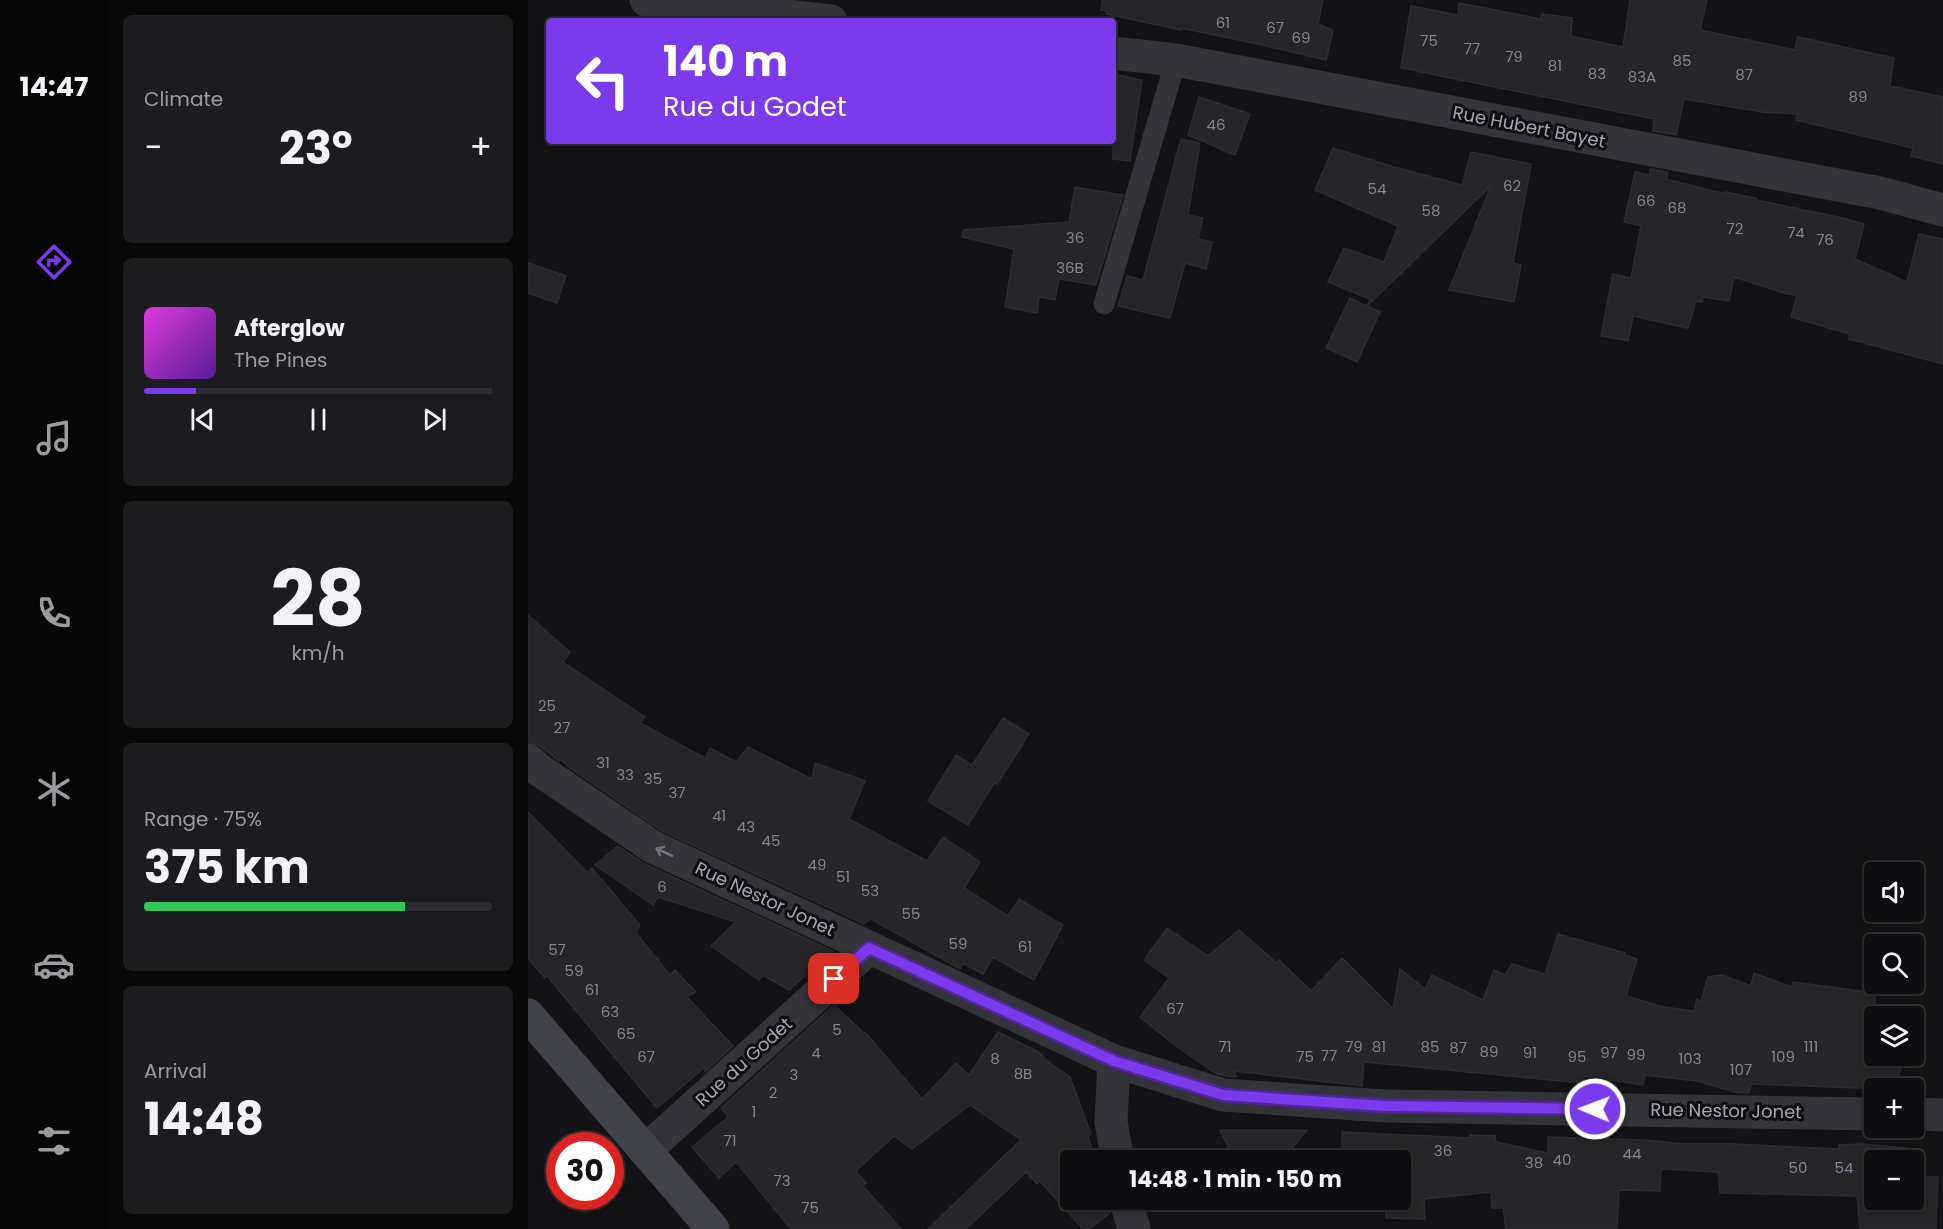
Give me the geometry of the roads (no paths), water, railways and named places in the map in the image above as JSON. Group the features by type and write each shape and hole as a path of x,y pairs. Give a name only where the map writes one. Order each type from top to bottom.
{"main road":[{"path":"528,1016 712,1229"}],"street":[{"path":"646,0 805,18"},
{"name":"Rue Hubert Bayet","path":"1116,53 1176,60 1880,193 1943,210"},
{"name":"Rue Nestor Jonet","path":"528,760 538,770 653,847 1114,1061 1223,1095 1385,1106 1864,1114"},
{"name":"Rue du Godet","path":"645,1151 869,948"},
{"path":"1114,1061 1111,1122 1116,1150"},
{"path":"1924,1114 1943,1115"},
{"path":"1129,1210 1134,1229"}],"lane":[{"path":"1104,304 1176,60"}]}
